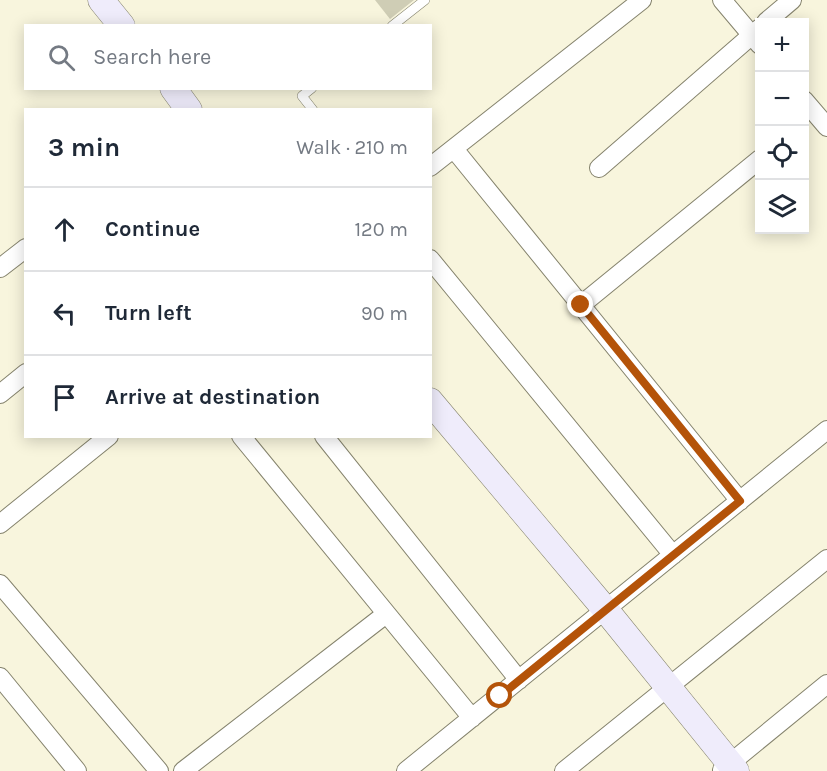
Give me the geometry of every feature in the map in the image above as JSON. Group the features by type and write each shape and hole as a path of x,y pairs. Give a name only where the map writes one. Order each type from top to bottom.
{"street":[{"path":"101,0 120,24"},
{"path":"432,166 642,0"},
{"path":"722,0 755,34"},
{"path":"771,18 792,0"},
{"path":"599,168 755,38"},
{"path":"174,90 187,108"},
{"path":"454,149 740,501"},
{"path":"581,305 755,162"},
{"path":"0,268 24,250"},
{"path":"432,261 673,555"},
{"path":"0,394 24,375"},
{"path":"432,403 669,686 729,769 827,684"},
{"path":"406,771 827,430"},
{"path":"0,524 107,438"},
{"path":"243,438 471,718"},
{"path":"326,438 519,680"},
{"path":"564,771 827,559"},
{"path":"0,584 159,771"},
{"path":"183,771 386,614"},
{"path":"0,677 77,771"}],"lane":[{"path":"394,24 424,0"},
{"path":"310,90 302,96 311,108"}],"building":[{"path":"375,0 414,0 390,19"}],"route":[{"path":"500,696 740,501 581,305"}]}
